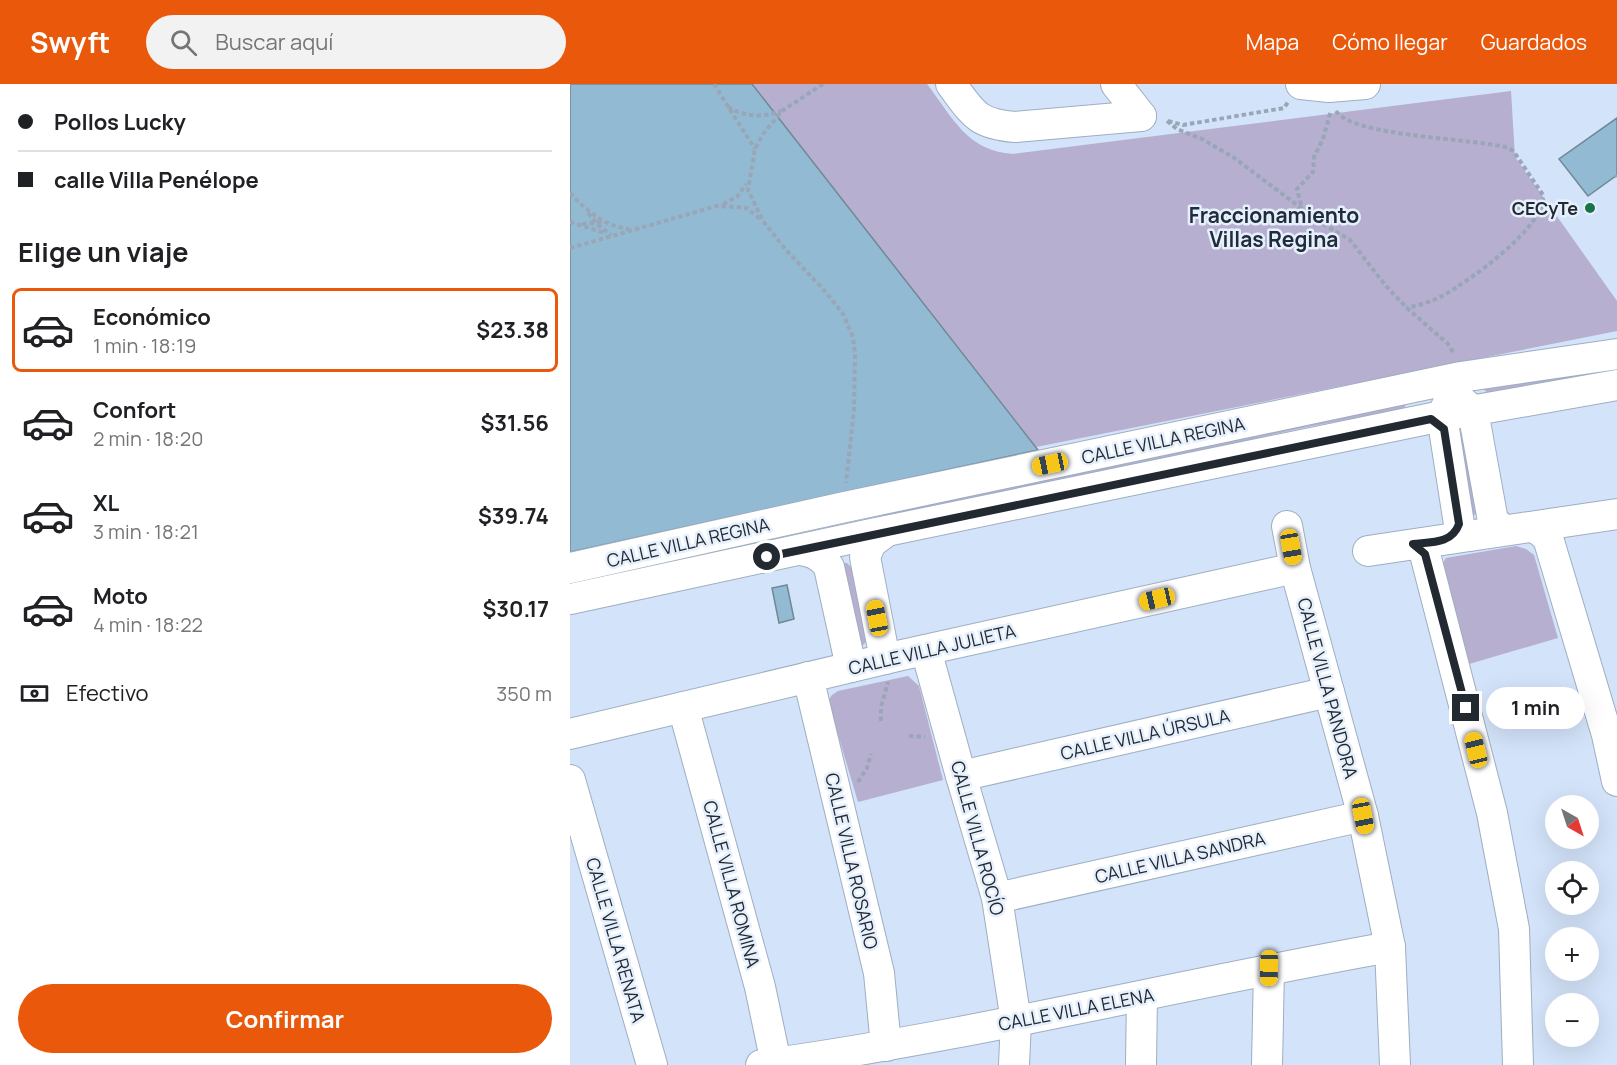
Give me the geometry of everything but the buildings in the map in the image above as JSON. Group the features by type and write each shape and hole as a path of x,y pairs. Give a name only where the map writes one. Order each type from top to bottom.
{"street":[{"path":"951,84 972,112 987,123 1015,127 1136,108"},
{"path":"1295,92 1365,84"},
{"name":"CALLE VILLA REGINA","path":"887,531 1455,407 1617,354"},
{"name":"CALLE VILLA REGINA","path":"570,599 844,540 888,498 1455,407 1617,385"},
{"path":"1455,407 1480,530 1492,813 1514,929 1518,1065"},
{"path":"851,667 844,540 871,543 887,531 875,525 872,513 880,503 888,498"},
{"path":"1368,551 1480,530 1617,514"},
{"path":"788,520 796,525 801,535 795,551"},
{"name":"CALLE VILLA REGINA","path":"570,568 788,520 844,540"},
{"name":"CALLE VILLA PANDORA","path":"1287,525 1295,568 1363,816 1390,947 1395,1065"},
{"path":"1480,530 1607,735 1617,781"},
{"name":"CALLE VILLA ROCÍO","path":"844,540 905,655 961,776 997,898 1016,1021 1014,1065"},
{"name":"CALLE VILLA JULIETA","path":"570,734 851,667 1295,568"},
{"name":"CALLE VILLA ROSARIO","path":"808,677 877,963 886,1046"},
{"name":"CALLE VILLA ÚRSULA","path":"961,776 1329,692"},
{"name":"CALLE VILLA ROMINA","path":"683,707 757,975 768,1064"},
{"name":"CALLE VILLA RENATA","path":"570,780 652,1065"},
{"name":"CALLE VILLA SANDRA","path":"997,898 1363,816"},
{"name":"CALLE VILLA ELENA","path":"768,1064 886,1046 1142,996 1269,968 1390,947"},
{"path":"1267,1065 1269,968"},
{"path":"1141,1065 1142,996"}],"path":[{"path":"714,84 755,149"},
{"path":"570,248 717,206 737,197 746,186 755,149 763,134 782,111 823,84"},
{"path":"1136,108 1183,124 1284,108 1295,92"},
{"path":"1305,211 1298,200 1297,189 1313,172 1314,157 1323,140 1333,105 1340,117 1350,122 1388,131 1501,146 1514,152 1543,195 1540,211 1513,243 1487,266 1440,297 1407,308"},
{"path":"726,106 736,112 759,117 782,111"},
{"path":"1136,108 1202,139 1233,157 1305,211 1350,240 1386,286 1448,344 1457,362 1455,407"},
{"path":"748,179 748,190 763,221"},
{"path":"570,193 611,235"},
{"path":"581,204 605,222 617,227 633,229"},
{"path":"717,206 747,208 763,221 843,314 853,337 854,410 846,474 844,540"},
{"path":"570,222 611,235"},
{"path":"580,224 605,222"},
{"path":"881,721 884,691 905,655"}],"shaded area":[{"path":"570,84 927,84 962,131 984,147 997,152 1013,154 1511,91 1515,157 1617,301 1617,331 1026,449"},
{"path":"1617,364 1617,373 1488,393 1483,389"},
{"path":"1405,400 1404,409 1307,427 885,522 877,515"},
{"path":"1458,431 1464,432 1482,512 1474,515 1469,510"},
{"path":"1516,546 1534,555 1558,638 1469,664 1441,566 1446,558"},
{"path":"843,563 847,563 852,568 866,642 861,647"},
{"path":"908,676 919,686 943,780 858,802 828,701 838,691"}],"place":[{"name":"CECyTe","path":"1590,208"}],"district":[{"name":"Fraccionamiento Villas Regina","path":"1274,227"}],"route":[{"path":"767,557 1431,419 1444,429 1459,524 1454,534 1447,539 1413,544 1425,554 1466,708"}]}
